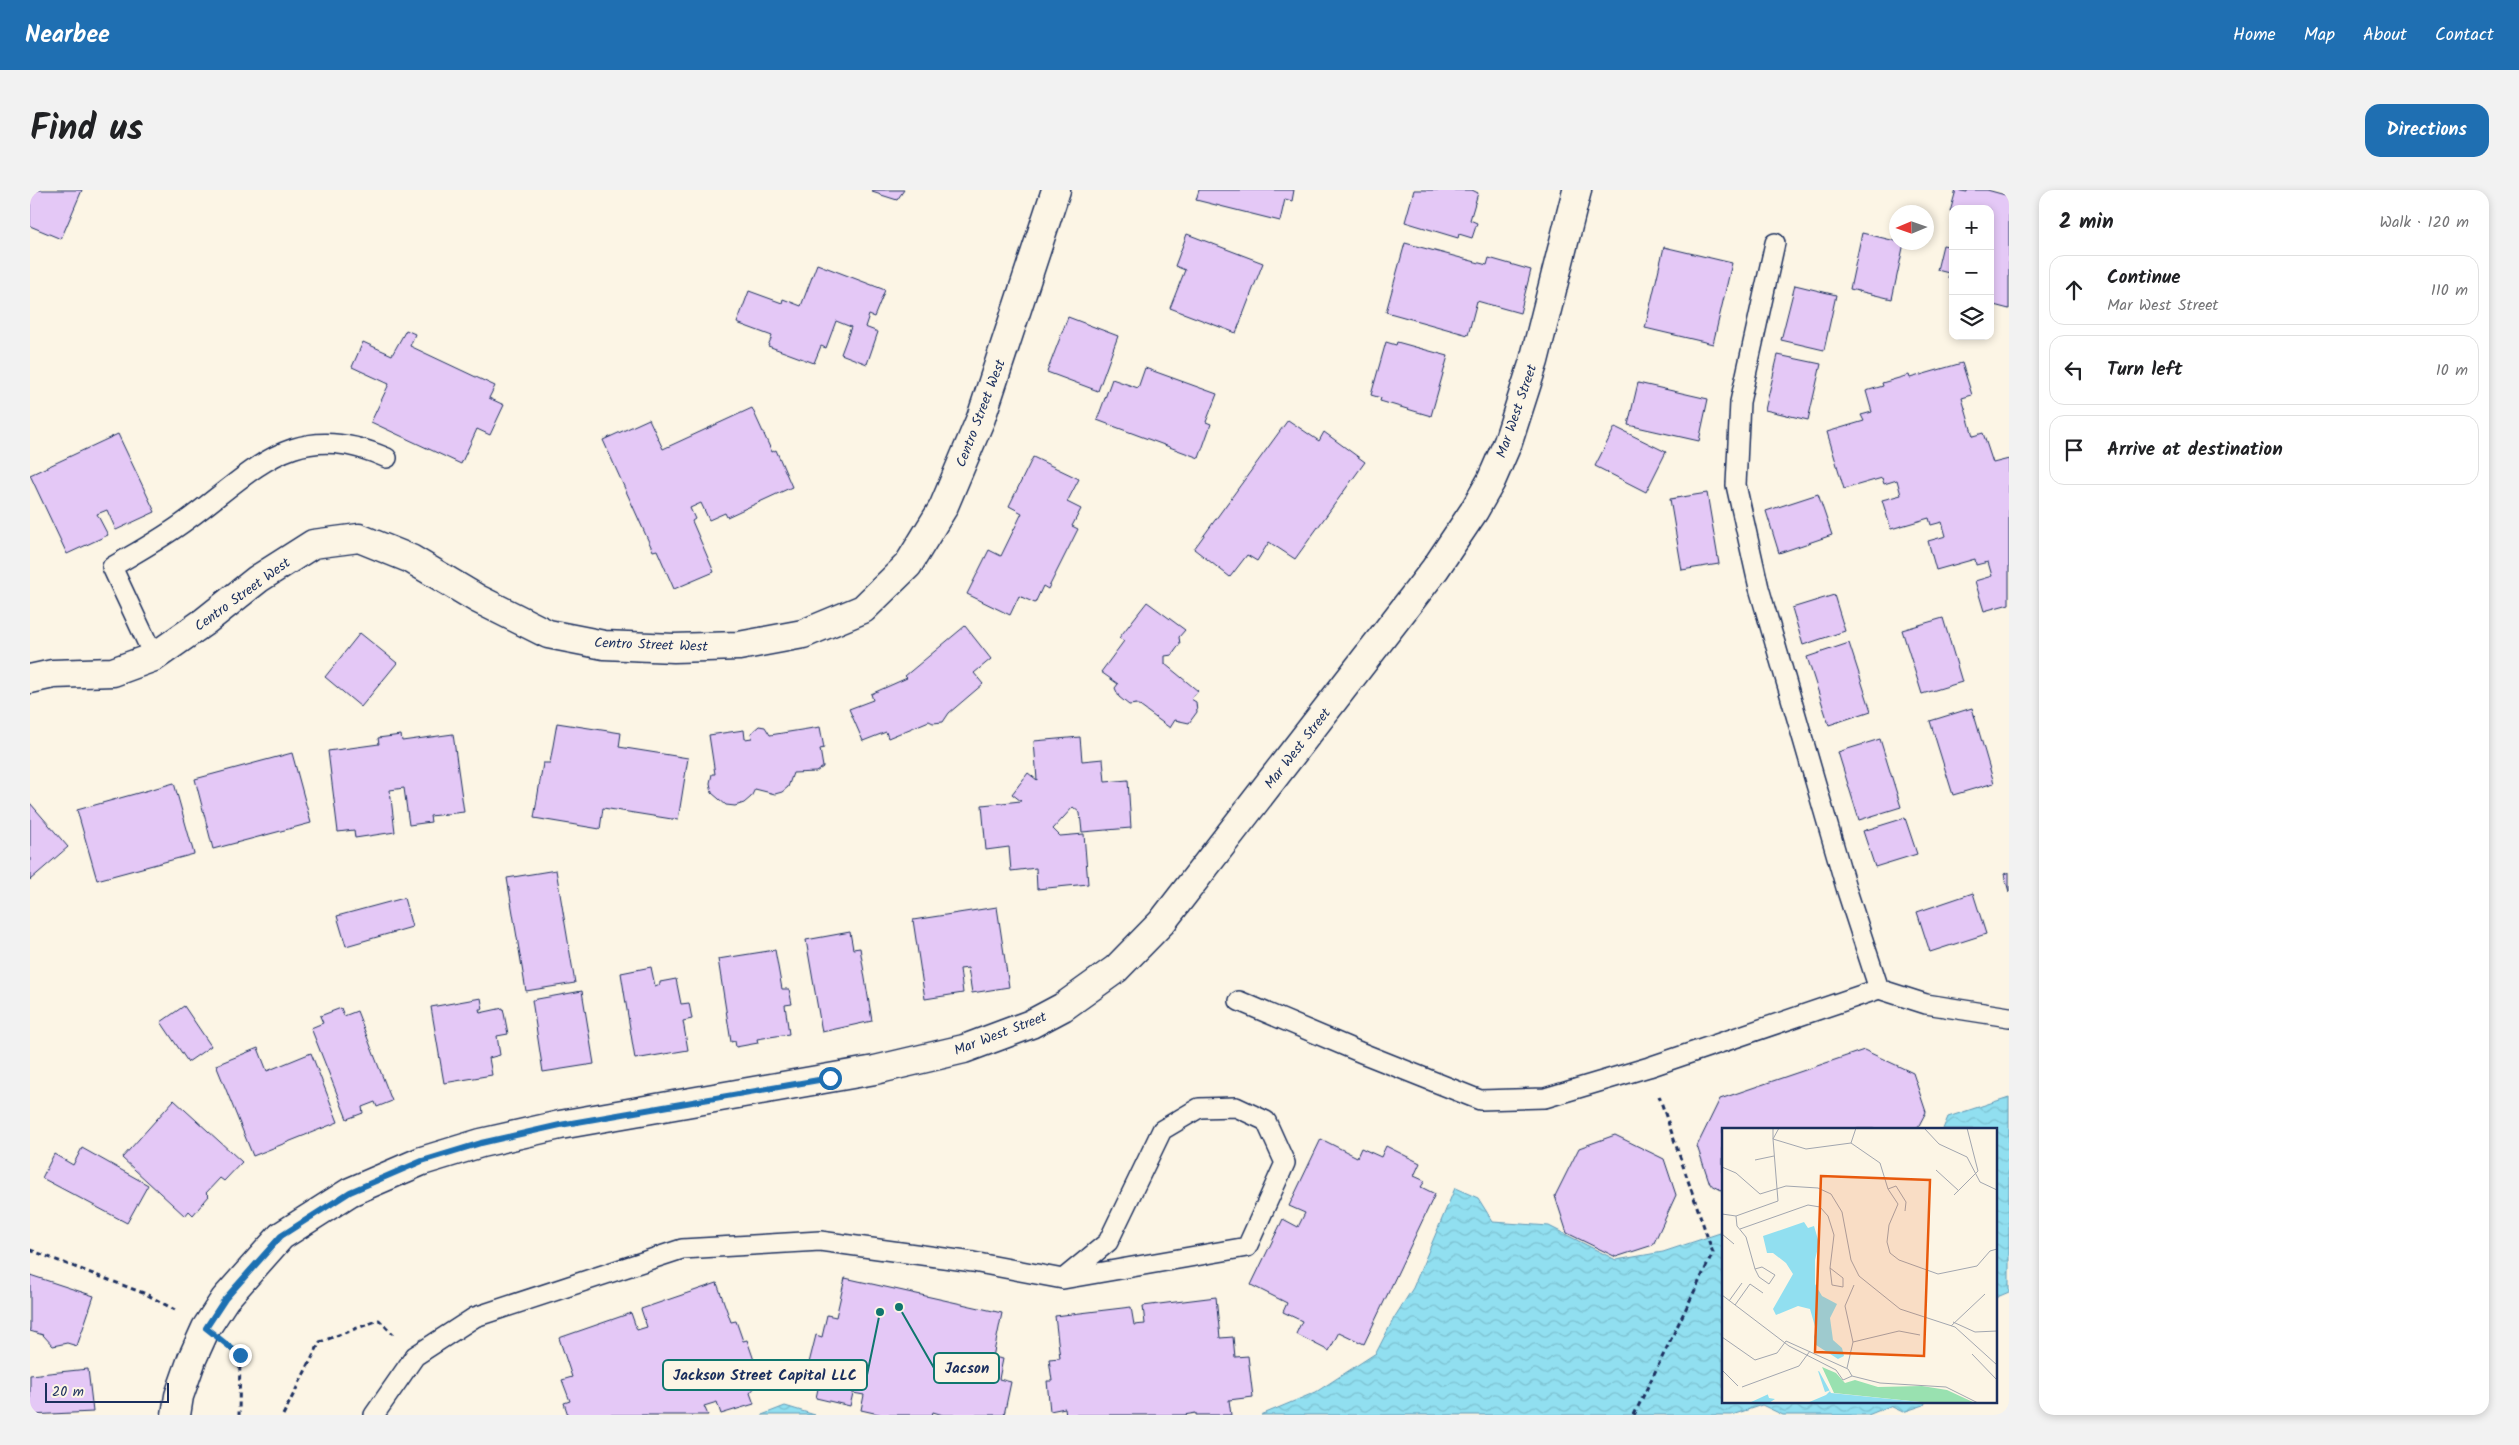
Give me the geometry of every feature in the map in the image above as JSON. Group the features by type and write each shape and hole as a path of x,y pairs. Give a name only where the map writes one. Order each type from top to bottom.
{"street":[{"name":"Centro Street West","path":"30,680 53,674 113,672 154,657 204,622 258,579 313,544 359,538 411,559 478,599 548,634 604,645 674,648 739,646 803,634 863,609 908,565 943,508 982,418 1056,190"},
{"name":"Mar West Street","path":"176,1415 179,1396 192,1358 206,1328 225,1299 281,1236 350,1192 422,1161 481,1143 560,1125 876,1070 964,1049 1031,1024 1063,1007 1116,969 1162,922 1435,569 1474,511 1491,481 1521,403 1577,190"}],"lane":[{"path":"1775,244 1740,402 1736,485 1762,598 1847,891 1880,988"},
{"path":"154,657 112,567 185,522 250,471 289,449 320,442 333,443 361,446 387,458"},
{"path":"1240,1000 1362,1053 1480,1100 1545,1098 1649,1067 1880,988 1926,1004 2009,1018"},
{"path":"374,1415 415,1356 475,1317 682,1249 820,1241 973,1262 1063,1279 1247,1247 1285,1164 1266,1121 1236,1107 1199,1108 1162,1130 1108,1242 1063,1279"}],"path":[{"path":"1634,1415 1713,1253 1649,1067"},
{"path":"30,1250 146,1294 206,1328 240,1355 239,1415"},
{"path":"283,1415 320,1342 380,1320 415,1356"}],"water":[{"path":"2009,1097 2009,1292 1996,1298 1996,1128 1943,1128 1948,1117"},
{"path":"1455,1188 1478,1198 1493,1222 1549,1226 1616,1260 1663,1252 1722,1232 1722,1402 1926,1402 1924,1405 1903,1412 1890,1406 1868,1415 1783,1415 1762,1405 1732,1415 1261,1415 1316,1392 1376,1353 1394,1318 1413,1288"},
{"path":"785,1406 815,1415 762,1415"}],"building":[{"path":"30,190 82,190 61,239 30,226"},
{"path":"872,190 904,190 897,200 872,192"},
{"path":"1199,190 1294,190 1292,201 1285,199 1280,221 1196,200"},
{"path":"1414,190 1472,190 1478,193 1470,220 1477,223 1472,238 1459,234 1458,238 1405,222"},
{"path":"1956,190 1967,192 1967,190 1987,190 2009,196 2009,309 1994,305 1994,205 1952,205"},
{"path":"1862,233 1889,239 1889,250 1902,250 1892,299 1850,289"},
{"path":"1187,234 1263,263 1236,333 1170,308 1185,270 1175,266"},
{"path":"1405,243 1487,265 1489,258 1531,270 1520,313 1477,301 1468,335 1386,312"},
{"path":"1943,245 1949,246 1949,273 1937,270"},
{"path":"1664,247 1732,263 1713,344 1645,328"},
{"path":"817,264 885,290 874,317 869,315 865,327 878,332 867,364 841,354 851,327 836,321 826,348 821,346 814,363 768,346 772,336 737,323 749,291 782,303 783,299 801,306"},
{"path":"1795,285 1836,295 1824,350 1781,340"},
{"path":"1068,317 1118,336 1098,391 1047,372"},
{"path":"406,330 415,334 410,346 495,386 489,398 504,405 490,435 477,429 461,464 371,422 389,384 352,367 363,342 392,355"},
{"path":"1386,342 1396,345 1397,342 1448,356 1431,416 1380,401 1381,398 1371,395"},
{"path":"1778,355 1821,364 1808,420 1765,410"},
{"path":"1962,363 1972,395 1962,398 1973,436 1983,433 1993,463 2009,459 2009,604 1984,611 1975,581 1992,576 1988,562 1976,565 1975,559 1936,570 1928,541 1946,536 1942,522 1931,525 1929,518 1891,529 1882,500 1901,495 1897,480 1884,484 1882,478 1844,489 1827,432 1864,421 1861,415 1872,412 1866,391 1883,386 1882,383 1909,375 1910,378"},
{"path":"1145,368 1217,394 1206,422 1211,424 1199,458 1097,420 1112,379 1138,388"},
{"path":"1638,383 1708,399 1699,441 1628,425"},
{"path":"752,408 772,452 776,450 792,487 727,517 725,513 709,520 701,503 690,508 695,519 692,521 714,572 674,589 657,550 653,551 603,440 649,419 663,449"},
{"path":"1288,420 1319,441 1324,432 1365,462 1295,559 1269,542 1257,561 1247,555 1230,577 1194,549"},
{"path":"1615,427 1666,452 1646,492 1595,466"},
{"path":"118,434 155,512 116,530 107,510 97,514 108,535 67,554 30,475"},
{"path":"1033,457 1079,479 1067,502 1081,509 1072,526 1078,529 1048,589 1043,586 1035,603 1019,596 1010,615 967,594 989,550 1001,556 1022,513 1009,506"},
{"path":"1707,493 1719,564 1682,570 1670,499"},
{"path":"1818,494 1832,535 1779,553 1766,511"},
{"path":"1834,595 1845,631 1803,645 1792,608"},
{"path":"1147,602 1185,630 1179,637 1180,644 1172,655 1165,656 1165,664 1198,691 1191,699 1196,702 1197,712 1189,723 1175,720 1170,728 1137,704 1129,705 1119,697 1115,688 1118,684 1101,672 1124,641 1119,638"},
{"path":"1943,618 1962,682 1922,694 1902,630"},
{"path":"965,626 991,659 974,673 983,684 949,713 943,722 933,723 929,721 888,738 886,732 863,741 849,709 873,700 871,694 907,678 905,676"},
{"path":"360,633 397,663 361,707 325,677"},
{"path":"1849,643 1871,711 1829,725 1807,657"},
{"path":"1972,708 1994,783 1953,795 1930,721"},
{"path":"557,723 621,733 619,747 688,758 678,820 603,808 600,829 534,818 543,763 550,763"},
{"path":"759,726 765,727 770,735 820,727 824,748 820,749 823,767 816,772 793,773 788,787 782,792 775,794 755,789 751,797 744,803 735,806 726,805 712,793 710,783 712,774 715,774 709,735 744,730 745,739 752,738 751,733"},
{"path":"453,734 464,812 430,816 431,822 409,825 404,788 390,790 395,832 355,838 354,830 338,832 328,751 379,744 378,738 401,735 402,741"},
{"path":"1080,737 1082,761 1103,759 1105,782 1128,780 1131,828 1082,832 1080,813 1073,807 1053,829 1060,836 1084,834 1088,884 1037,889 1036,868 1011,871 1009,847 986,850 982,805 1021,801 1012,794 1028,773 1037,780 1034,741"},
{"path":"1880,739 1901,807 1859,820 1838,752"},
{"path":"292,753 311,823 213,849 195,779"},
{"path":"174,783 194,854 97,880 77,810"},
{"path":"30,803 68,847 30,880"},
{"path":"1905,818 1917,854 1875,867 1863,831"},
{"path":"556,870 575,983 526,991 507,878"},
{"path":"2009,872 2009,892 2004,874"},
{"path":"1973,893 1986,934 1930,952 1917,912"},
{"path":"404,898 412,927 346,946 337,916"},
{"path":"997,907 1009,987 972,993 968,968 960,969 963,993 925,999 913,920"},
{"path":"850,932 853,949 860,948 872,1021 822,1032 806,940"},
{"path":"775,950 782,989 789,989 792,1004 785,1005 789,1034 757,1039 758,1043 736,1047 735,1041 731,1042 718,959"},
{"path":"651,967 655,986 660,984 660,982 676,979 681,1004 689,1003 692,1019 683,1021 688,1050 635,1059 621,973"},
{"path":"582,991 594,1064 543,1072 532,1000"},
{"path":"481,998 483,1009 479,1009 480,1013 503,1008 508,1034 497,1036 500,1055 489,1058 492,1075 444,1083 431,1007"},
{"path":"184,1006 211,1046 188,1062 161,1022"},
{"path":"341,1008 344,1016 357,1011 392,1101 377,1107 375,1102 362,1107 363,1113 347,1119 311,1028 323,1023 320,1016"},
{"path":"258,1048 267,1071 311,1053 338,1122 253,1156 216,1065"},
{"path":"1864,1050 1913,1073 1926,1112 1918,1128 1722,1128 1722,1190 1710,1184 1697,1146 1720,1099"},
{"path":"174,1100 242,1162 224,1181 220,1178 206,1193 209,1196 193,1215 189,1211 185,1216 122,1158"},
{"path":"1615,1135 1664,1159 1676,1195 1653,1245 1616,1257 1567,1233 1555,1196 1579,1148"},
{"path":"1321,1139 1357,1157 1361,1148 1381,1157 1386,1146 1420,1163 1414,1176 1425,1181 1421,1187 1435,1194 1364,1344 1339,1332 1329,1351 1296,1334 1302,1321 1283,1312 1287,1303 1251,1285 1283,1219 1298,1227 1305,1213 1289,1206"},
{"path":"82,1148 148,1185 127,1223 42,1178 54,1154 73,1165"},
{"path":"30,1275 94,1296 77,1346 67,1343 53,1346 43,1335 30,1331"},
{"path":"845,1278 1002,1313 993,1357 1003,1359 999,1379 1011,1382 1004,1415 943,1415 933,1412 932,1415 883,1415 861,1410 864,1395 853,1393 850,1406 816,1398 822,1370 808,1367 816,1335 822,1337 827,1315 836,1317"},
{"path":"717,1283 731,1322 736,1321 743,1341 747,1340 757,1369 751,1371 756,1386 750,1393 754,1404 721,1414 717,1402 704,1406 708,1415 568,1415 564,1403 570,1401 562,1380 572,1377 559,1338 631,1313 637,1330 647,1327 641,1309"},
{"path":"1216,1297 1220,1338 1233,1337 1235,1357 1248,1356 1253,1397 1229,1400 1231,1415 1196,1415 1196,1413 1184,1415 1066,1415 1065,1408 1050,1411 1047,1381 1052,1381 1049,1359 1060,1358 1055,1316 1131,1307 1134,1325 1145,1324 1143,1306"},
{"path":"88,1369 93,1412 30,1415 30,1375"}],"place":[{"name":"Jacson","path":"899,1307"},
{"name":"Jackson Street Capital LLC","path":"880,1312"}],"route":[{"path":"240,1355 206,1328 225,1299 281,1236 350,1192 422,1161 481,1143 560,1125 830,1078"}]}
